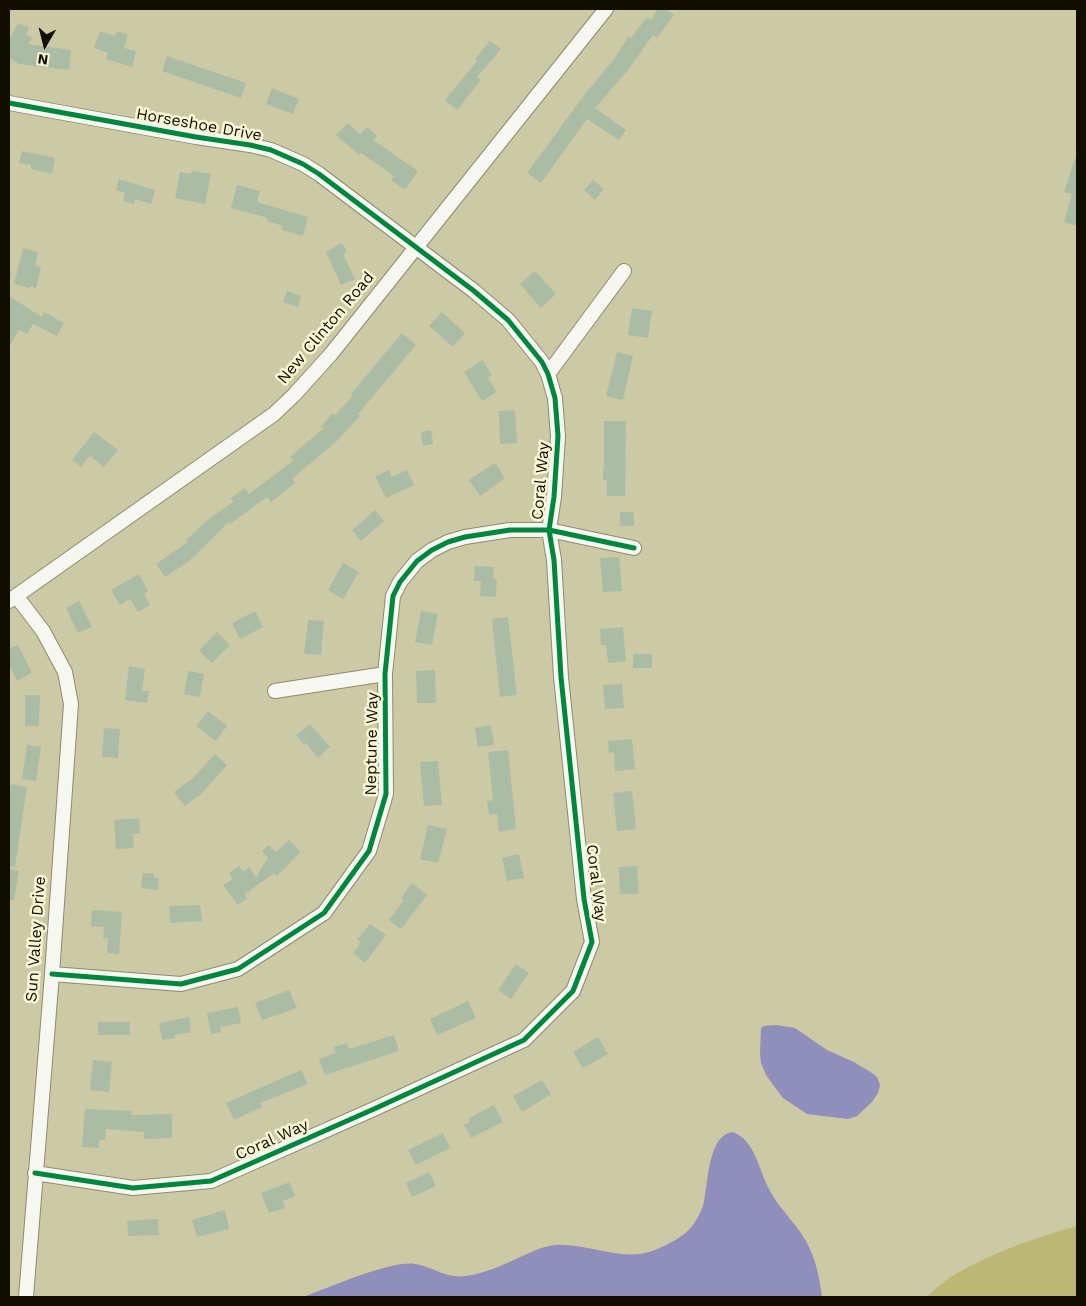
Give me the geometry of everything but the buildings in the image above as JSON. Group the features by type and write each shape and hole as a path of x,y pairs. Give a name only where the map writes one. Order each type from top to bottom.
{"street":[{"name":"New Clinton Road","path":"13,599 274,414 294,395 331,354 606,9"},
{"name":"Horseshoe Drive","path":"9,103 271,150 303,164 319,174 416,247"},
{"name":"Coral Way","path":"36,1174 133,1188 211,1181 524,1040 573,991 592,942 584,899 561,677 554,560 550,530 558,436 554,398 548,374 542,362 508,320 474,291 416,247"},
{"path":"548,374 624,271"},
{"name":"Neptune Way","path":"52,974 181,984 238,969 324,913 369,851 386,794 385,674 393,596 400,582 416,562 432,550 464,537 510,530 550,530 634,548"},
{"name":"Sun Valley Drive","path":"13,599 43,630 65,672 71,704 26,1297"},
{"path":"275,691 385,674"}],"shaded area":[{"path":"1077,1226 1077,1297 927,1297 957,1273 997,1253"}],"water":[{"path":"776,1025 795,1028 827,1050 854,1062 877,1077 880,1085 878,1093 872,1102 857,1116 848,1119 807,1114 783,1098 766,1075 761,1063 760,1053 761,1028"},
{"path":"732,1132 746,1141 751,1148 765,1182 806,1241 816,1267 822,1297 303,1297 376,1270 405,1264 415,1264 453,1276 459,1276 485,1272 539,1249 555,1245 567,1245 618,1254 643,1253 655,1250 681,1237 693,1225 700,1214 703,1204 710,1161 714,1151 724,1135"}],"cycle path":[{"path":"9,103 250,145 271,150 303,164 319,174 474,291 508,320 542,362 548,374 555,398 558,436 554,497 549,530 554,560 561,677 584,899 592,942 573,991 524,1040 211,1181 133,1188 35,1173"},
{"path":"52,974 181,984 238,969 324,913 369,851 386,794 385,674 393,596 400,582 417,561 432,550 448,542 465,537 510,530 549,530 634,548"}]}
